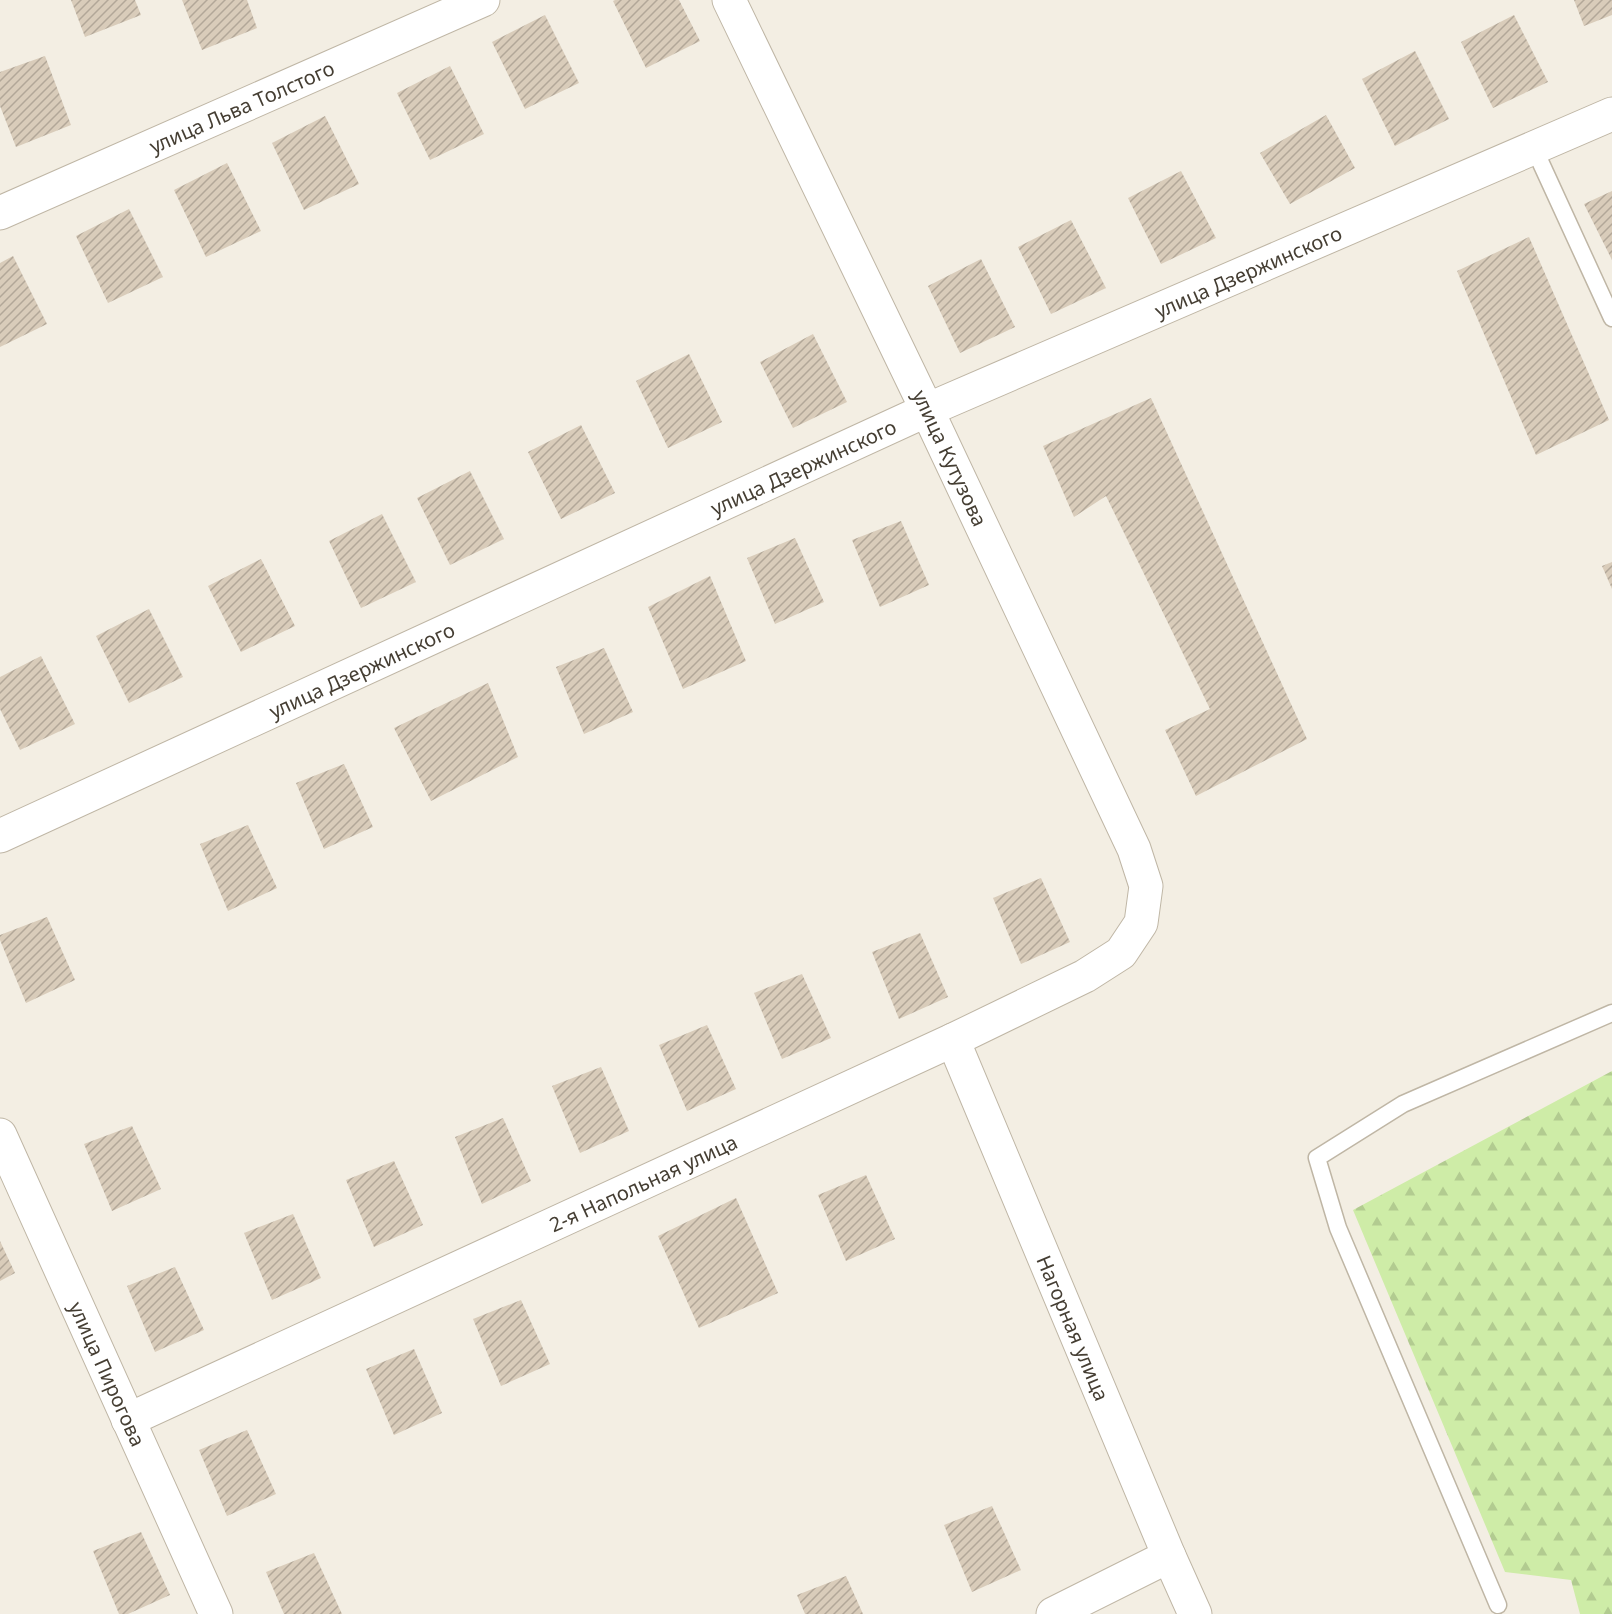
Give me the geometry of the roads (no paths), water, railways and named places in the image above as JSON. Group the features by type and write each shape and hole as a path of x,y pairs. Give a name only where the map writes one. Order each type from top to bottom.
{"street":[{"name":"улица Льва Толстого","path":"0,213 483,0"},
{"name":"улица Кутузова","path":"729,0 927,410 1134,849 1146,886 1141,923"},
{"name":"улица Дзержинского","path":"0,837 927,410 1612,114"},
{"name":"2-я Напольная улица","path":"128,1420 953,1040 1094,970 1121,953 1141,923"},
{"name":"Нагорная улица","path":"953,1040 1168,1556 1195,1614"},
{"name":"улица Пирогова","path":"0,1135 216,1614"},
{"path":"1053,1614 1168,1556"}],"lane":[{"path":"1534,148 1612,318"},
{"path":"1498,1605 1338,1228 1317,1158 1403,1104 1612,1013"}]}
